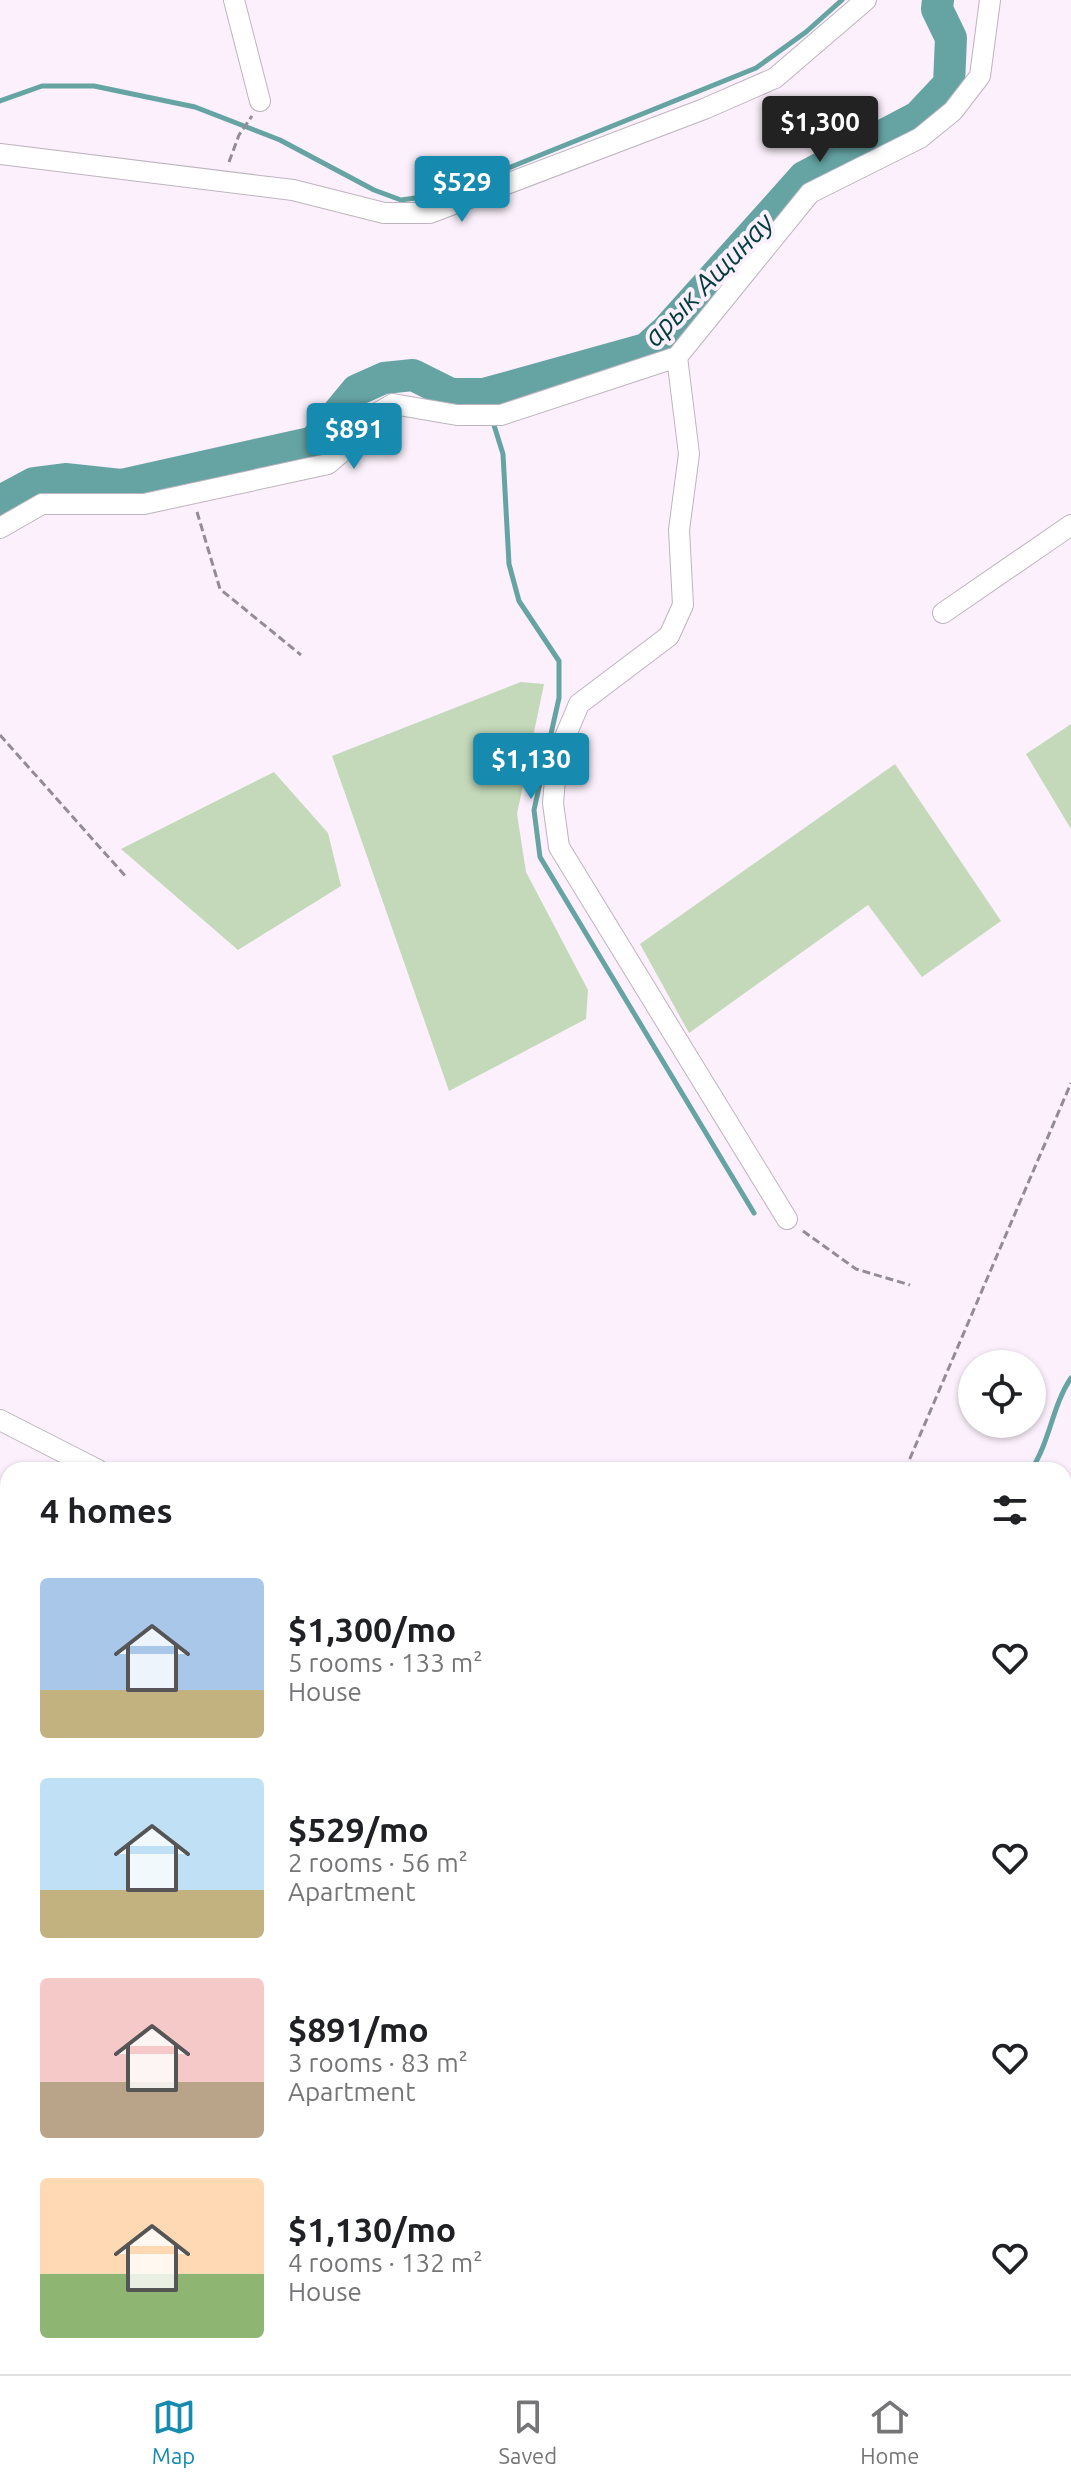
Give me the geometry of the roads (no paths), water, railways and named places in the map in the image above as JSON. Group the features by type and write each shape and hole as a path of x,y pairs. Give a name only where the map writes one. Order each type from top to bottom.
{"street":[{"path":"234,0 255,110"},
{"path":"0,154 293,190 384,213 430,213 704,109 775,78 866,0"},
{"path":"0,528 42,504 144,504 328,464 349,446 374,415 393,404 457,415 501,415 677,357 810,193 920,138 953,111 980,76 990,0"},
{"path":"677,357 689,454 679,530 683,605 669,636 579,704 557,756 553,803 559,847 787,1219"},
{"path":"943,613 1071,525"},
{"path":"0,1420 82,1462"}],"waterway":[{"path":"0,101 42,86 94,86 195,107 280,140 374,190 401,200 444,194 756,68 806,32 842,0"},
{"name":"арык Ащинау","path":"0,501 34,483 65,479 121,485 314,442 357,390 384,378 413,375 451,394 484,394 646,349 667,330 804,177 918,117 949,84 951,38 937,9 938,0"},
{"path":"484,394 489,408"},
{"path":"493,422 503,454 509,564 519,601 559,661 559,698 534,810 540,857 754,1213"},
{"path":"1035,1462 1059,1400 1071,1378"}]}
